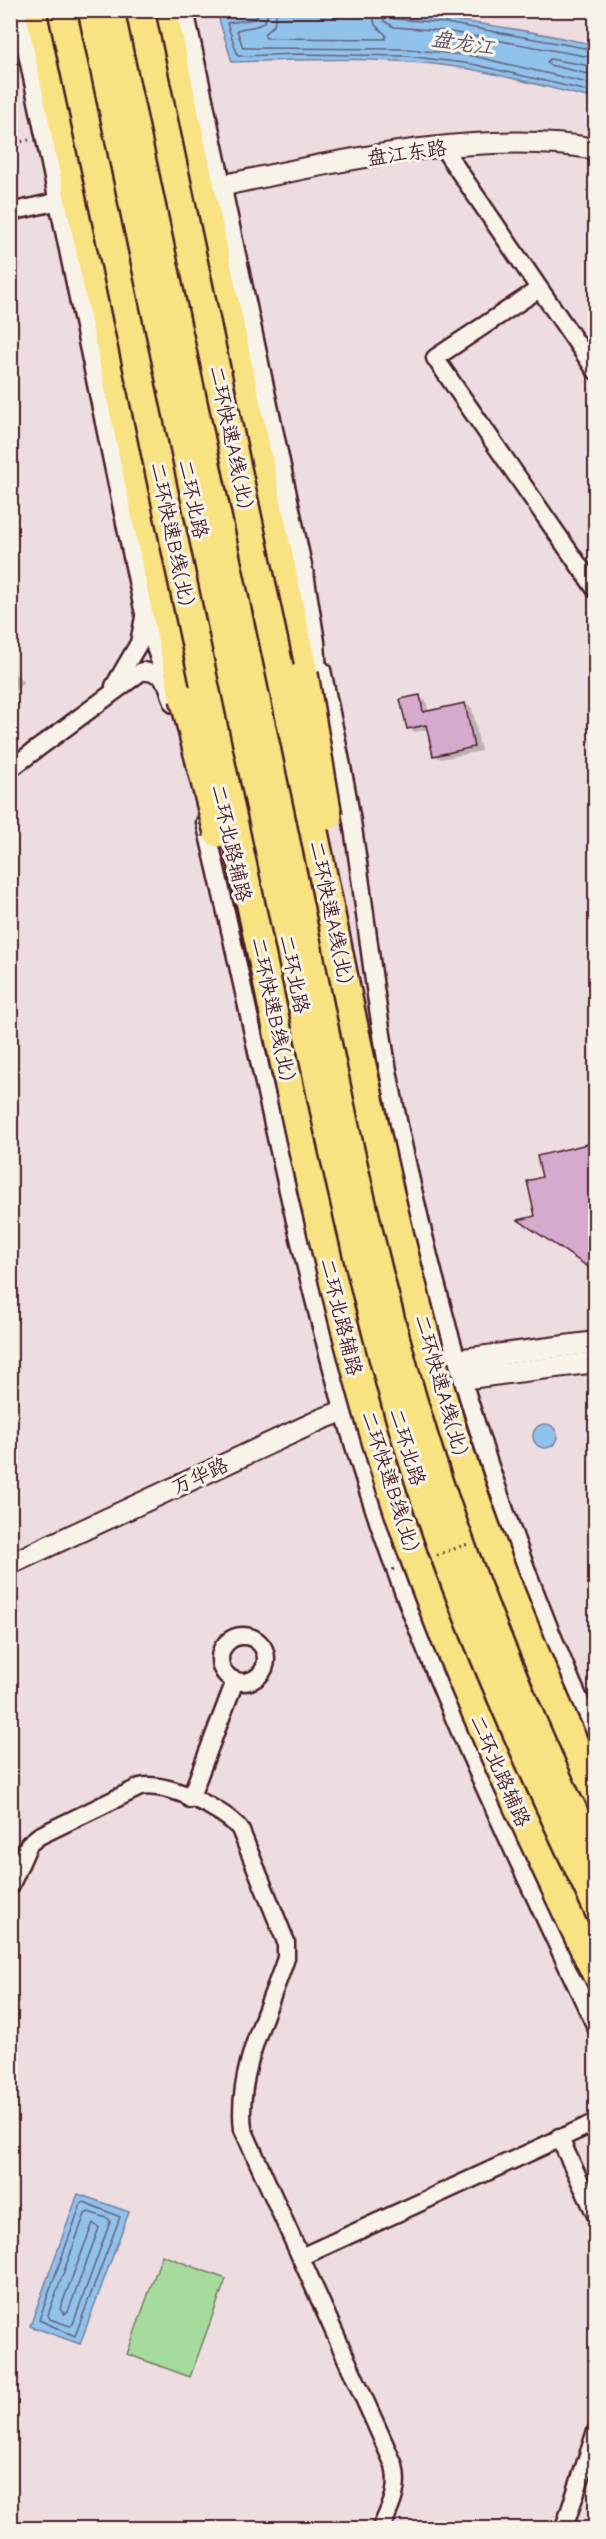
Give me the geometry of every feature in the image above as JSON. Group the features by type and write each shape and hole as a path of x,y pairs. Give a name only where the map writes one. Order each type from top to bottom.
{"highway":[{"name":"二环快速B线(北)","path":"62,10 281,1047 330,1271 362,1394 396,1504 434,1609 476,1713 596,1974"},
{"name":"二环快速A线(北)","path":"140,10 405,1253 456,1439 487,1531 521,1621 596,1792"},
{"path":"163,10 211,190 309,698 328,815 356,1031"},
{"path":"23,15 84,223 189,723 226,862 281,1047"}],"main road":[{"name":"二环北路","path":"90,10 319,1039 354,1253 479,1591 526,1705 596,1859"},
{"name":"二环北路","path":"112,10 280,858"},
{"path":"182,10 211,190 303,580 313,642 317,701 315,935 319,1039"},
{"path":"23,15 146,609 170,688 268,909 290,972 319,1039"},
{"name":"二环北路","path":"403,1385 423,1496 468,1619 521,1746 596,1909"}],"street":[{"name":"盘江东路","path":"211,190 303,169 484,143 579,146 596,149"},
{"path":"443,148 596,371"},
{"path":"10,212 60,201"},
{"path":"539,289 435,358 596,590"},
{"path":"303,580 350,808 390,1082 424,1237 461,1379 490,1473 526,1573 596,1737"},
{"path":"99,702 118,681 139,643 146,609"},
{"path":"10,769 142,671 159,674 170,688"},
{"name":"二环北路辅路","path":"170,688 208,835 308,1276 344,1410 375,1511 433,1669 484,1786 596,2027"},
{"name":"万华路","path":"10,1564 456,1360 596,1342"},
{"name":"万华路","path":"403,1385 596,1362"},
{"path":"190,1799 235,1681"},
{"path":"10,1887 29,1844 39,1836 140,1788 152,1785 190,1799 230,1817 240,1829 286,1942 286,1958 244,2079 240,2105 243,2129 394,2465 398,2482 395,2498 381,2529"},
{"path":"301,2257 596,2122"},
{"path":"559,2137 596,2215"},
{"path":"564,2529 596,2431"}],"path":[{"path":"430,1557 472,1543"},
{"path":"387,1572 398,1568"}],"green space":[{"path":"162,2255 226,2279 190,2377 127,2354"}],"water":[{"name":"盘龙江","path":"289,11 405,15 443,19 519,30 595,45 595,99 470,69 441,65 381,60 232,62 218,16"},
{"path":"545,1424 553,1428 557,1436 553,1444 545,1448 537,1444 533,1436 537,1428"},
{"path":"78,2194 129,2212 80,2344 30,2326"}],"building":[{"path":"420,695 423,712 465,703 474,747 433,756 426,725 407,729 400,699"},
{"path":"596,1142 596,1272 518,1220 535,1216 527,1181 542,1177 537,1156"}]}
